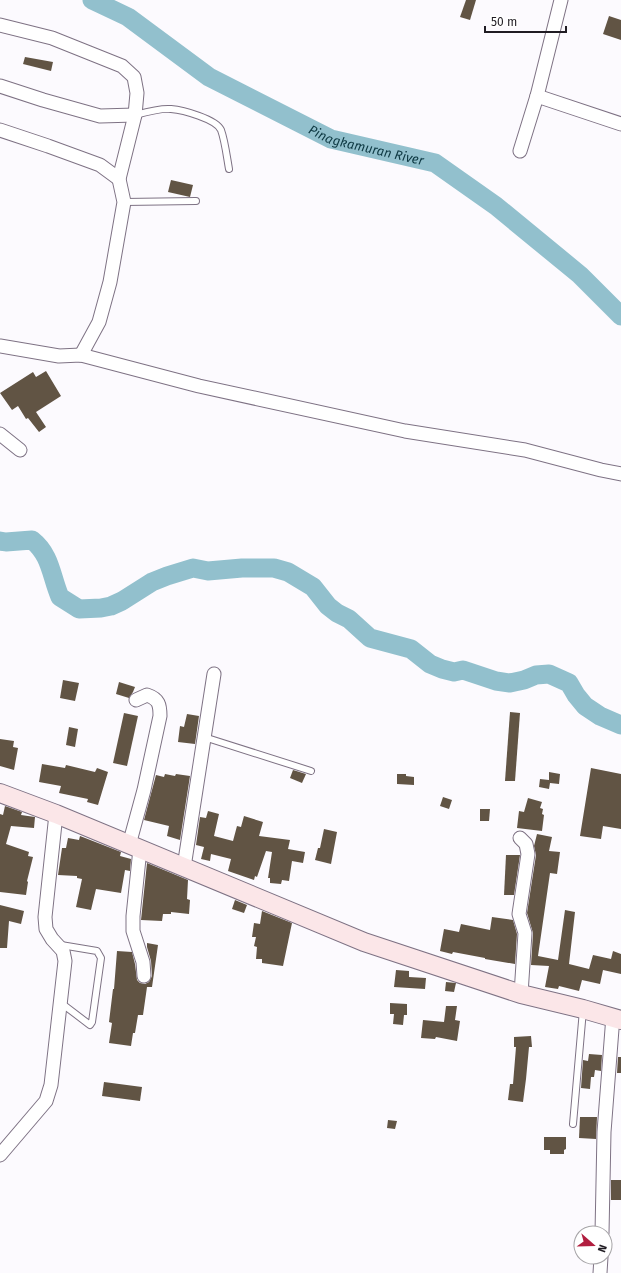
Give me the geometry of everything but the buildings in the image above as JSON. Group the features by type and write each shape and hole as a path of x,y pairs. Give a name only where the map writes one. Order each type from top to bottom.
{"street":[{"path":"520,151 537,96 561,0"},
{"path":"0,25 52,38 122,66 134,77 137,93 135,115 119,179 124,202 110,282 99,322 81,355"},
{"path":"0,86 100,116 135,115"},
{"path":"537,96 621,124"},
{"path":"0,130 48,146 100,166 119,179"},
{"path":"0,346 59,356 81,355 222,391 405,431 525,450 600,470 621,474"},
{"path":"0,434 20,450"},
{"path":"184,867 214,674"},
{"path":"136,700 148,695 157,700 160,705 160,716 144,790 135,847 133,930 143,962 144,976"},
{"path":"0,793 56,814 364,942 521,994 617,1018 604,1132 602,1225"},
{"path":"0,1155 46,1101 51,1085 66,961 63,952 46,929 45,917 56,814"},
{"path":"520,838 526,844 528,854 519,914 525,933 521,994"}],"lane":[{"path":"135,115 171,109 199,116 216,124 221,130 229,169"},
{"path":"124,202 196,201"},
{"path":"204,737 311,771"},
{"path":"57,945 97,951 101,958 92,1022 90,1025 61,1003"},
{"path":"573,1124 583,1009"}],"waterway":[{"name":"Pinagkamuran River","path":"92,0 128,17 209,77 331,139 435,163 496,206 580,275 621,316"},
{"path":"0,541 32,540 47,559 60,597 79,609 111,606 122,601 152,582 193,568 208,571 242,568 274,568 288,572 313,587 328,606 337,613 349,619 370,638 411,649 430,664 442,669 454,672 463,670 496,681 510,683 524,680 536,675 549,674 569,683 585,706 600,716 621,725"}]}
